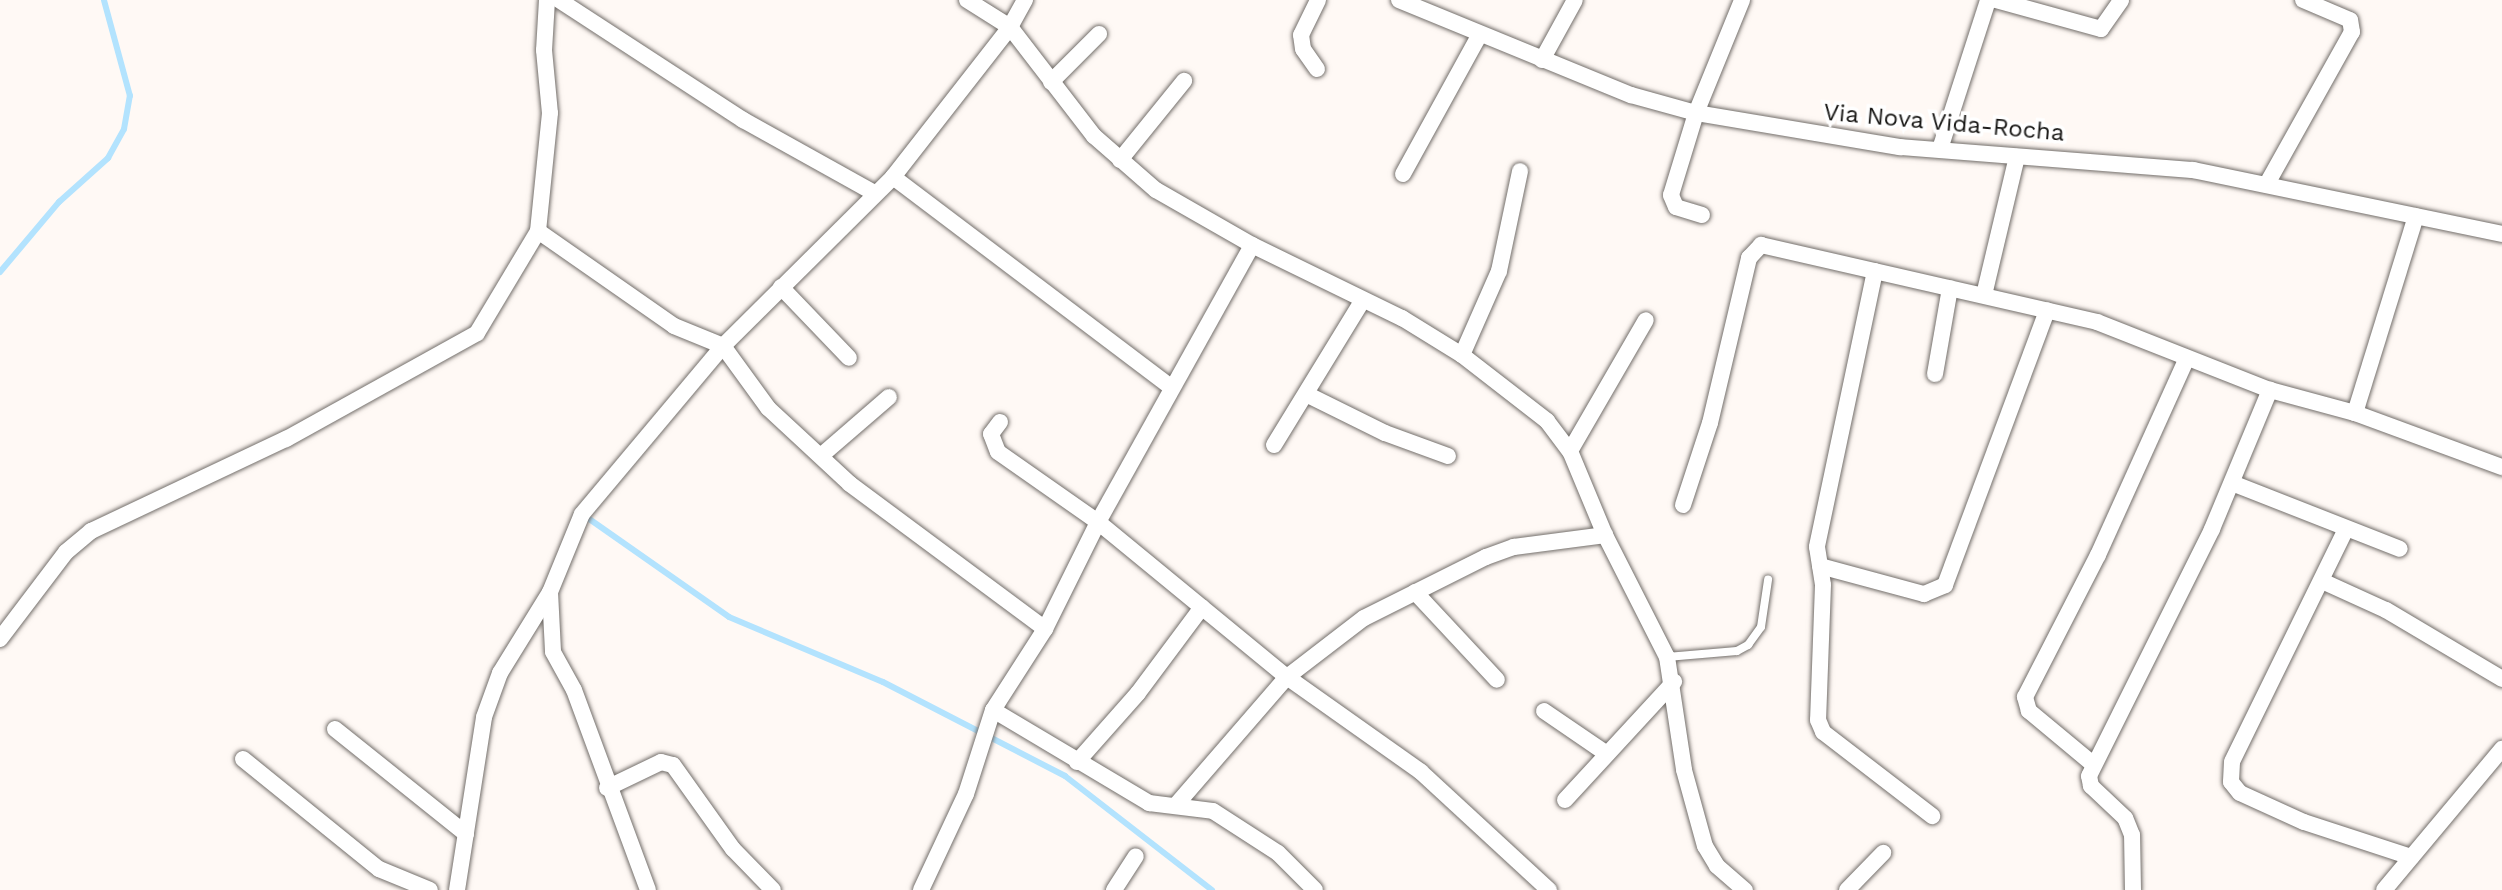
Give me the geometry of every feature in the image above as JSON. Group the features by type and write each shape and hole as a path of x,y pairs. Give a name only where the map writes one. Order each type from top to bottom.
{"street":[{"path":"0,639 66,552 91,531 286,439 477,333 538,231 550,113 544,50 547,0"},
{"path":"559,0 743,120 874,193"},
{"path":"967,0 1010,27 1051,82 1120,160 1156,190 1252,245 1363,300 1462,355 1547,421 1570,451 1605,535 1667,657 1674,682 1684,770 1705,846 1717,866 1745,890"},
{"path":"457,890 484,717 506,662 550,592 582,514 723,346 893,177 1010,27 1025,0"},
{"path":"1317,69 1303,49 1301,35 1318,0"},
{"name":"Via Nova Vida-Rocha","path":"1399,0 1631,95 1696,113 1813,135 2017,157 2102,159 2268,182 2416,216 2501,230"},
{"path":"1542,60 1575,0"},
{"path":"1702,215 1676,207 1671,195 1696,113 1742,0"},
{"path":"1940,149 1988,0"},
{"path":"1996,0 2101,29 2121,0"},
{"path":"2268,182 2352,32 2350,20 2303,0"},
{"path":"1051,82 1099,34"},
{"path":"1403,174 1480,34"},
{"path":"1120,160 1184,81"},
{"path":"1984,295 2017,157"},
{"path":"1462,355 1499,271 1520,171"},
{"path":"893,177 1171,387"},
{"path":"2355,413 2416,216"},
{"path":"538,231 674,326 723,346 768,408 823,454 850,484 1045,629"},
{"path":"921,890 966,794 993,710 1045,629 1098,522 1252,245"},
{"path":"1683,505 1710,423 1749,258 1761,245 1780,246 2097,322 2270,390 2355,413 2502,467"},
{"path":"1875,271 1817,547 1820,566 1817,696 1823,732 1932,816"},
{"path":"781,287 849,358"},
{"path":"1935,374 1950,288"},
{"path":"1274,445 1363,300"},
{"path":"1820,566 1924,594 1945,585 2047,310"},
{"path":"1570,451 1646,320"},
{"path":"2094,765 2029,711 2025,697 2098,555 2187,358"},
{"path":"2133,890 2132,835 2125,818 2091,786 2094,765 2232,483 2270,390"},
{"path":"1306,394 1385,433 1448,456"},
{"path":"823,454 889,397"},
{"path":"1000,422 991,434 998,452 1098,522 1287,677 1421,772 1549,890"},
{"path":"2232,483 2400,549"},
{"path":"2346,529 2232,762 2231,782 2240,793 2304,822 2411,857"},
{"path":"1176,805 1287,677 1351,626 1415,592 1514,547 1605,535"},
{"path":"2322,581 2386,610 2502,679"},
{"path":"550,592 553,652 574,690 607,788 648,890"},
{"path":"1415,592 1497,680"},
{"path":"1077,762 1138,693 1202,607"},
{"path":"1565,800 1674,682"},
{"path":"993,710 1149,803 1202,807 1246,830 1315,890"},
{"path":"1544,711 1607,754"},
{"path":"335,729 466,834"},
{"path":"2384,890 2502,749"},
{"path":"243,759 379,869 430,890"},
{"path":"607,788 661,762 673,765 733,849 773,890"},
{"path":"1847,890 1883,853"},
{"path":"1114,890 1136,856"}],"lane":[{"path":"1667,657 1737,651 1748,645 1761,627 1768,580"}],"waterway":[{"path":"0,272 59,202 108,158 124,129 130,96 104,0"},
{"path":"585,516 729,617 883,682 1065,776 1212,890"}]}
